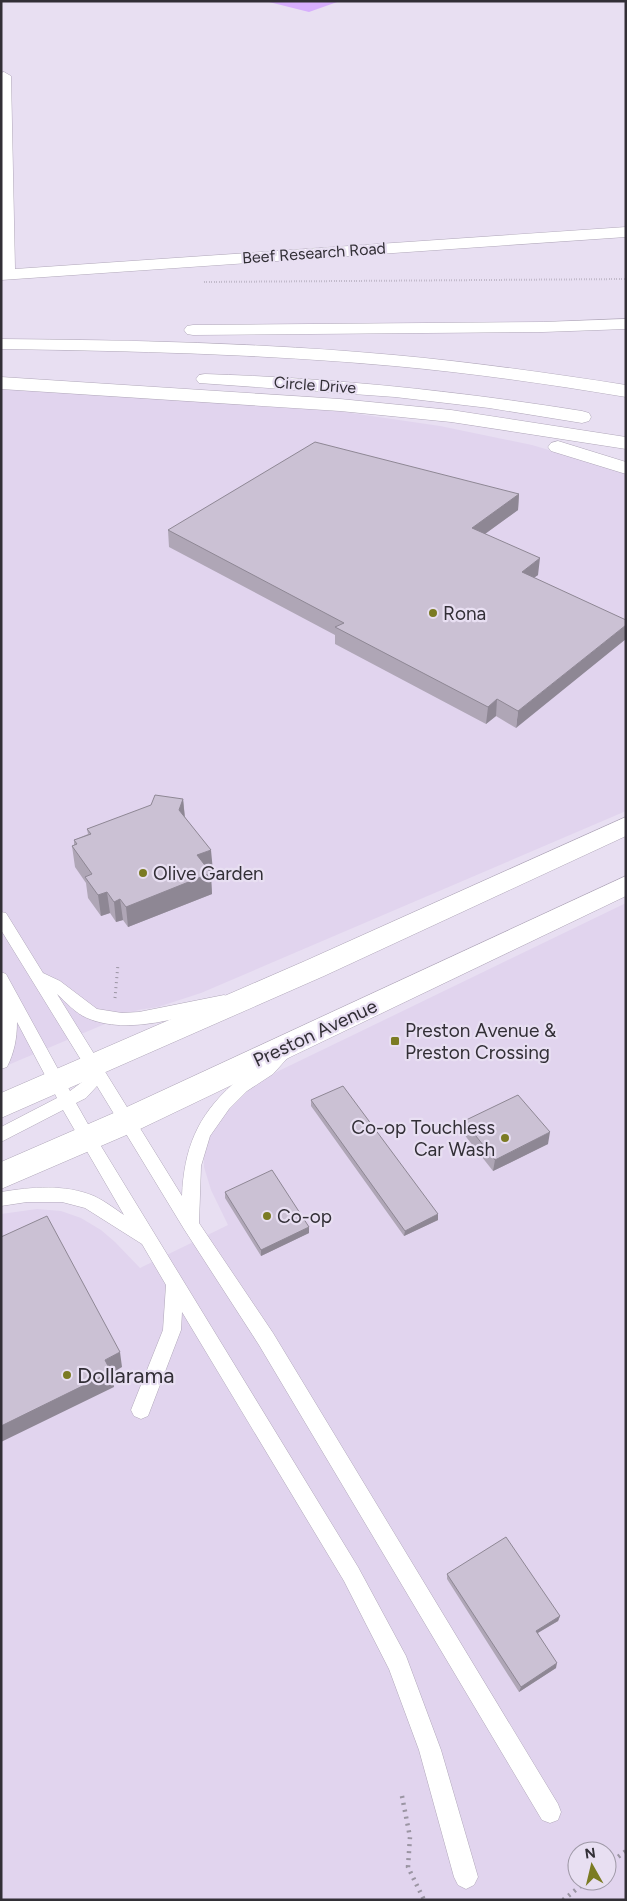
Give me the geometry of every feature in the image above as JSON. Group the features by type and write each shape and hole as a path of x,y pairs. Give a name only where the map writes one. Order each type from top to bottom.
{"main road":[{"path":"4,76 4,274"},
{"name":"Beef Research Road","path":"4,274 626,232"},
{"path":"543,327 626,324"},
{"path":"178,330 626,328"},
{"path":"1,330 148,330"},
{"name":"Circle Drive","path":"1,344 172,346 348,356 531,376 626,391"},
{"name":"Circle Drive","path":"1,378 122,377 314,384 477,400 614,423"},
{"path":"1,383 340,406 451,416 626,443"},
{"path":"340,406 509,435 556,446 626,468"},
{"path":"1,1106 62,1092 94,1067 478,895 626,826"},
{"name":"Preston Avenue","path":"1,1176 126,1122 625,886"}],"lane":[{"path":"1,917 190,1224 266,1339 550,1812"},
{"path":"39,977 59,988 80,1007 93,1014 108,1018 150,1017 252,995"},
{"path":"1,1063 8,1044 9,1026 8,1006 3,981"},
{"path":"3,981 87,1138 351,1574 398,1664 430,1750 466,1877"},
{"path":"190,1224 193,1159 198,1141 208,1123 241,1088 263,1073 296,1042"},
{"path":"1,1135 62,1092"},
{"path":"1,1199 27,1195 62,1195 90,1202 149,1241"},
{"path":"141,1410 172,1330 175,1284"}],"path":[{"path":"200,282 626,279"},
{"path":"114,1001 118,964"},
{"path":"402,1796 410,1837 408,1867 424,1900"},
{"path":"563,1900 574,1891"}],"shaded area":[{"path":"265,1 340,1 309,12"},
{"path":"1,388 295,406 344,412 440,426 532,445 626,473 626,811 201,993 158,1007 138,1010 1,1068"},
{"path":"626,903 626,1900 1,1900 1,1214 37,1209 61,1211 81,1218 101,1230 140,1268 228,1225 211,1190 204,1167 204,1145 224,1111 260,1080"}],"building":[{"name":"Rona","path":"315,442 519,494 472,528 540,558 522,572 626,620 626,625 518,711 497,699 488,707 335,627 344,623 168,530"},
{"name":"Olive Garden","path":"155,795 183,799 179,810 211,850 197,855 211,873 126,907 120,899 114,902 107,892 98,895 85,877 92,874 72,846 77,844 74,840 91,834 87,829 151,805"},
{"path":"343,1086 438,1214 405,1231 311,1100"},
{"name":"Co-op Touchless Car Wash","path":"518,1095 550,1132 495,1160 464,1121"},
{"name":"Co-op","path":"272,1170 309,1227 261,1250 225,1192"},
{"path":"47,1216 120,1352 105,1360 111,1372 1,1426 1,1237"},
{"path":"506,1537 560,1616 536,1631 557,1663 521,1687 447,1574"}],"place":[{"name":"Rona","path":"433,613"},
{"name":"Olive Garden","path":"143,873"},
{"name":"Preston Avenue & Preston Crossing","path":"395,1041"},
{"name":"Co-op Touchless Car Wash","path":"505,1138"},
{"name":"Co-op","path":"267,1216"},
{"name":"Dollarama","path":"67,1375"}]}
